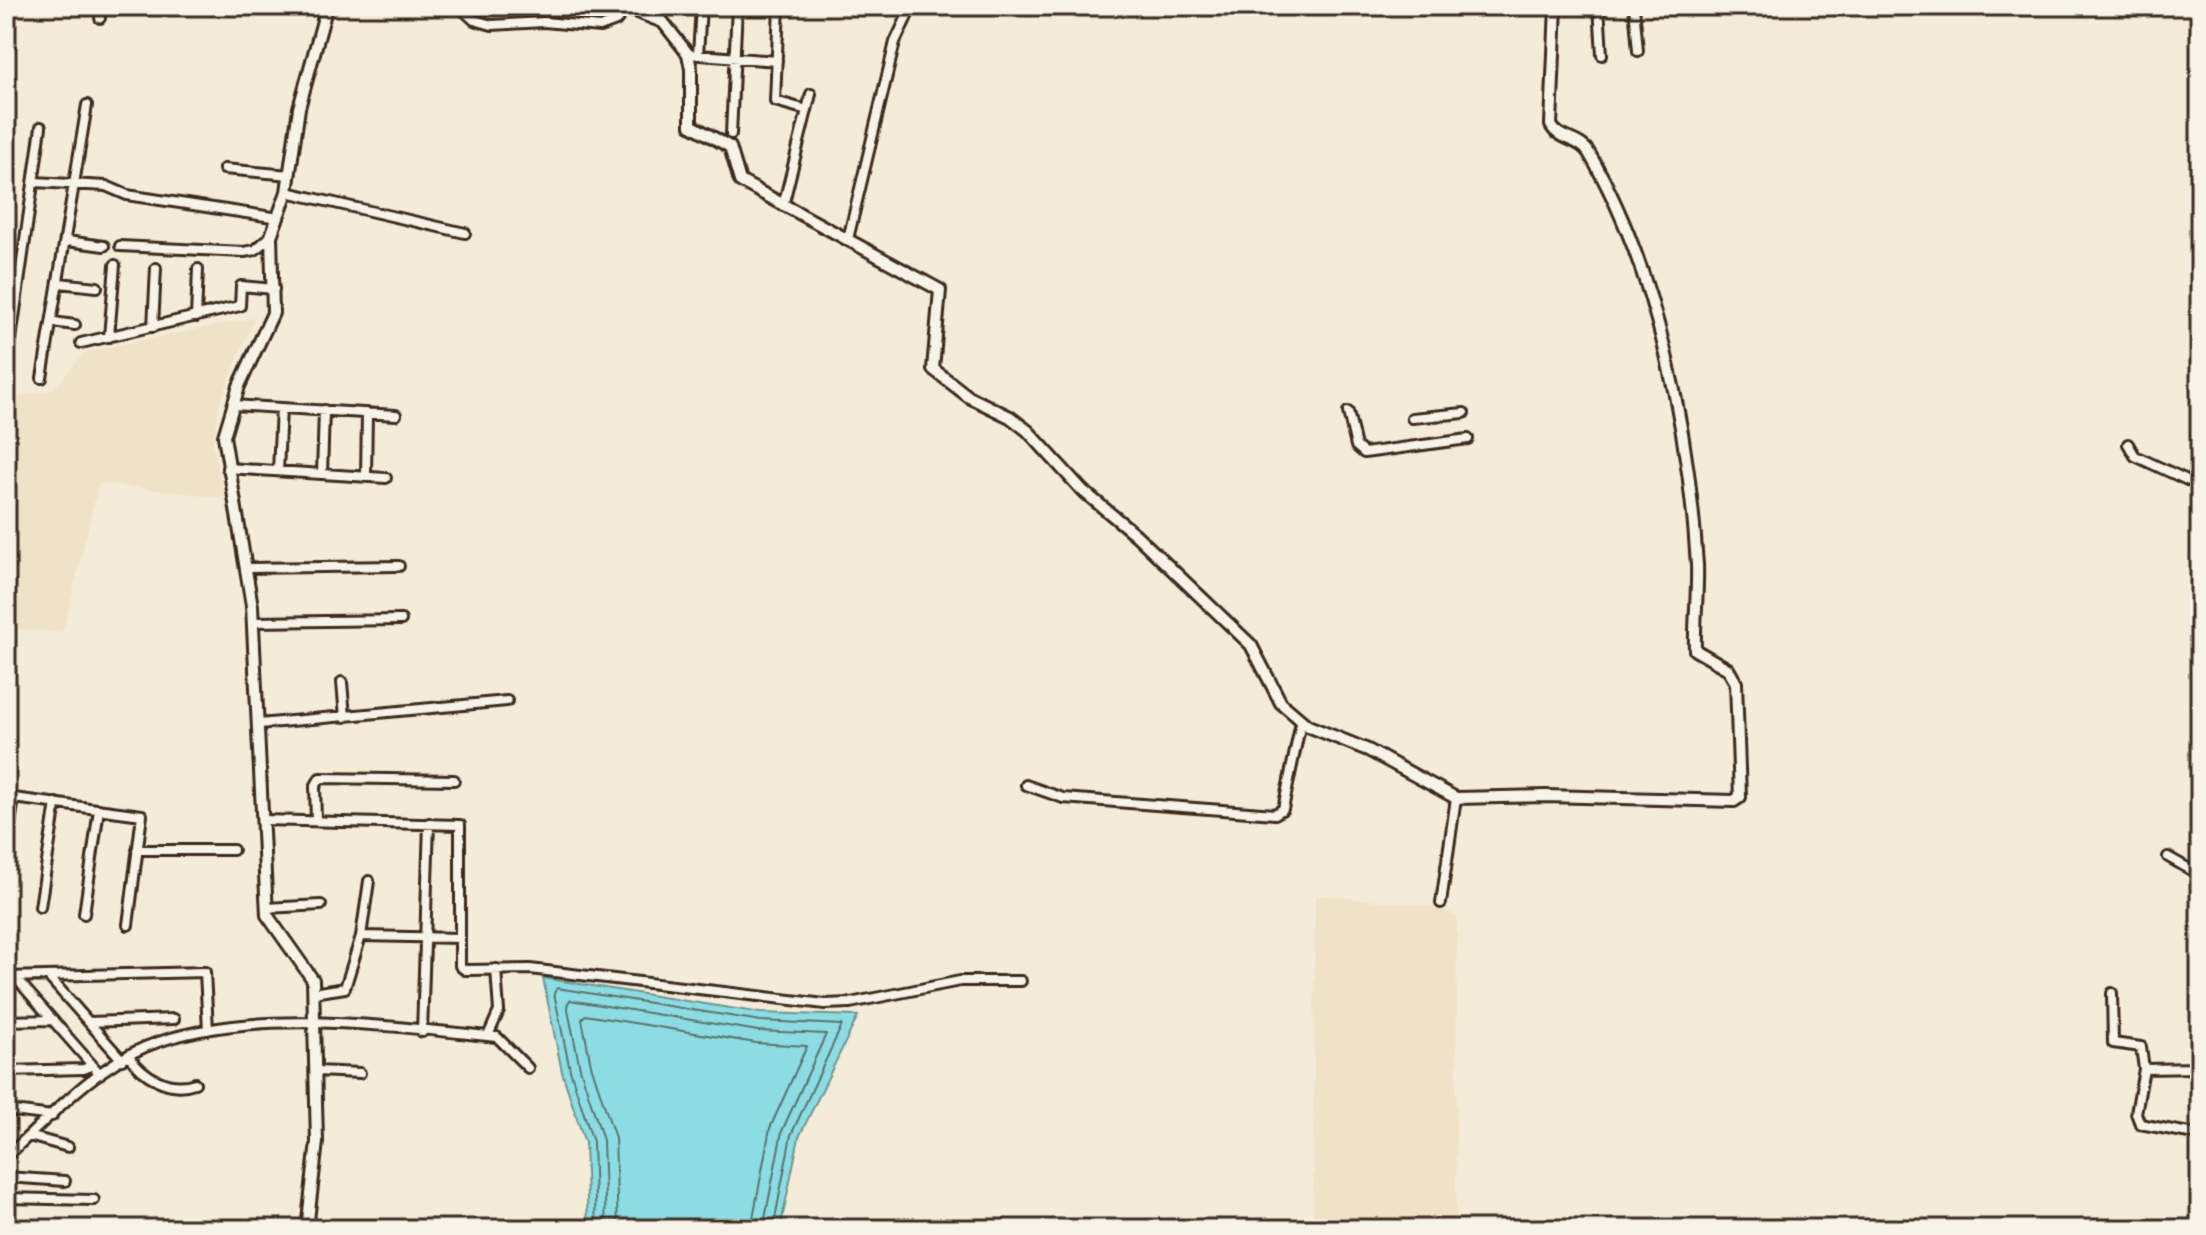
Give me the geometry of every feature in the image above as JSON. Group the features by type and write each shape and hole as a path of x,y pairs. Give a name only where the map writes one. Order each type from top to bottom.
{"street":[{"path":"100,6 100,18"},
{"path":"120,246 244,252 255,250 271,236 287,192 299,108 327,6"},
{"path":"459,6 474,20 492,25 544,22 600,27 616,21 624,7 663,22 693,54 777,61"},
{"path":"701,6 691,69 691,125 730,147 740,181 940,290 931,360 933,369 969,397 1021,425 1082,490 1136,535 1235,629 1261,660 1281,703 1301,722 1368,750 1456,798 1546,796 1729,802 1740,797 1734,676 1728,669 1697,653 1695,647 1696,551 1680,417 1667,354 1620,220 1588,151 1555,132 1551,125 1556,6"},
{"path":"731,134 737,6"},
{"path":"779,6 775,101 807,110"},
{"path":"848,239 895,42 912,6"},
{"path":"1599,6 1602,55"},
{"path":"1634,6 1638,51"},
{"path":"783,206 811,94"},
{"path":"42,378 87,105"},
{"path":"6,375 41,127"},
{"path":"224,169 290,175"},
{"path":"35,182 111,187 127,195 279,218"},
{"path":"287,192 465,233"},
{"path":"271,236 273,313 233,405 224,436 253,622 267,915 313,980 317,1142 307,1229"},
{"path":"67,241 104,246"},
{"path":"109,337 115,265"},
{"path":"153,327 156,268"},
{"path":"196,317 198,269"},
{"path":"59,283 97,287"},
{"path":"81,343 240,306 241,286 274,289"},
{"path":"6,291 18,291"},
{"path":"52,322 75,325"},
{"path":"233,405 396,415"},
{"path":"278,471 281,408"},
{"path":"322,474 324,410"},
{"path":"1348,412 1356,446 1364,453 1468,439"},
{"path":"366,477 367,413"},
{"path":"1412,418 1464,413"},
{"path":"2128,444 2135,456 2200,486"},
{"path":"227,468 386,478"},
{"path":"247,568 399,566"},
{"path":"253,622 401,620"},
{"path":"342,682 345,717"},
{"path":"259,724 507,701"},
{"path":"1026,785 1063,798 1275,814 1283,809 1301,722"},
{"path":"316,820 315,787 320,778 454,780"},
{"path":"6,849 10,797 142,815 128,925"},
{"path":"1441,903 1456,798"},
{"path":"40,907 56,803"},
{"path":"84,914 99,809"},
{"path":"263,820 457,824 462,830 460,938 463,969 540,970 825,1004 850,1003 960,981 1021,981"},
{"path":"422,1032 429,823"},
{"path":"137,850 233,850"},
{"path":"2168,857 2200,875"},
{"path":"313,993 344,990 361,936 369,881"},
{"path":"267,908 321,905"},
{"path":"361,936 460,938"},
{"path":"488,1036 499,1011 496,969"},
{"path":"10,977 205,972 208,1030"},
{"path":"48,976 139,1071 172,1084 195,1083"},
{"path":"10,977 100,1074"},
{"path":"2112,993 2113,1043 2141,1047 2144,1069 2137,1121 2150,1127 2200,1135"},
{"path":"89,1022 174,1019"},
{"path":"6,1021 53,1020"},
{"path":"7,1155 100,1074 144,1047 208,1030 260,1021 488,1036 501,1039 528,1068"},
{"path":"6,1071 84,1069 92,1065"},
{"path":"2144,1069 2200,1068"},
{"path":"317,1071 360,1073"},
{"path":"6,1110 52,1116"},
{"path":"29,1136 68,1147"},
{"path":"6,1177 65,1181"},
{"path":"6,1198 94,1200"}],"shaded area":[{"path":"254,318 220,402 213,445 225,498 99,483 63,632 6,628 6,399 52,390 87,351"},
{"path":"1315,895 1432,906 1457,916 1456,1229 1313,1229"}],"water":[{"path":"543,978 761,1013 858,1016 799,1137 780,1229 588,1229 585,1143 562,1072"}]}
